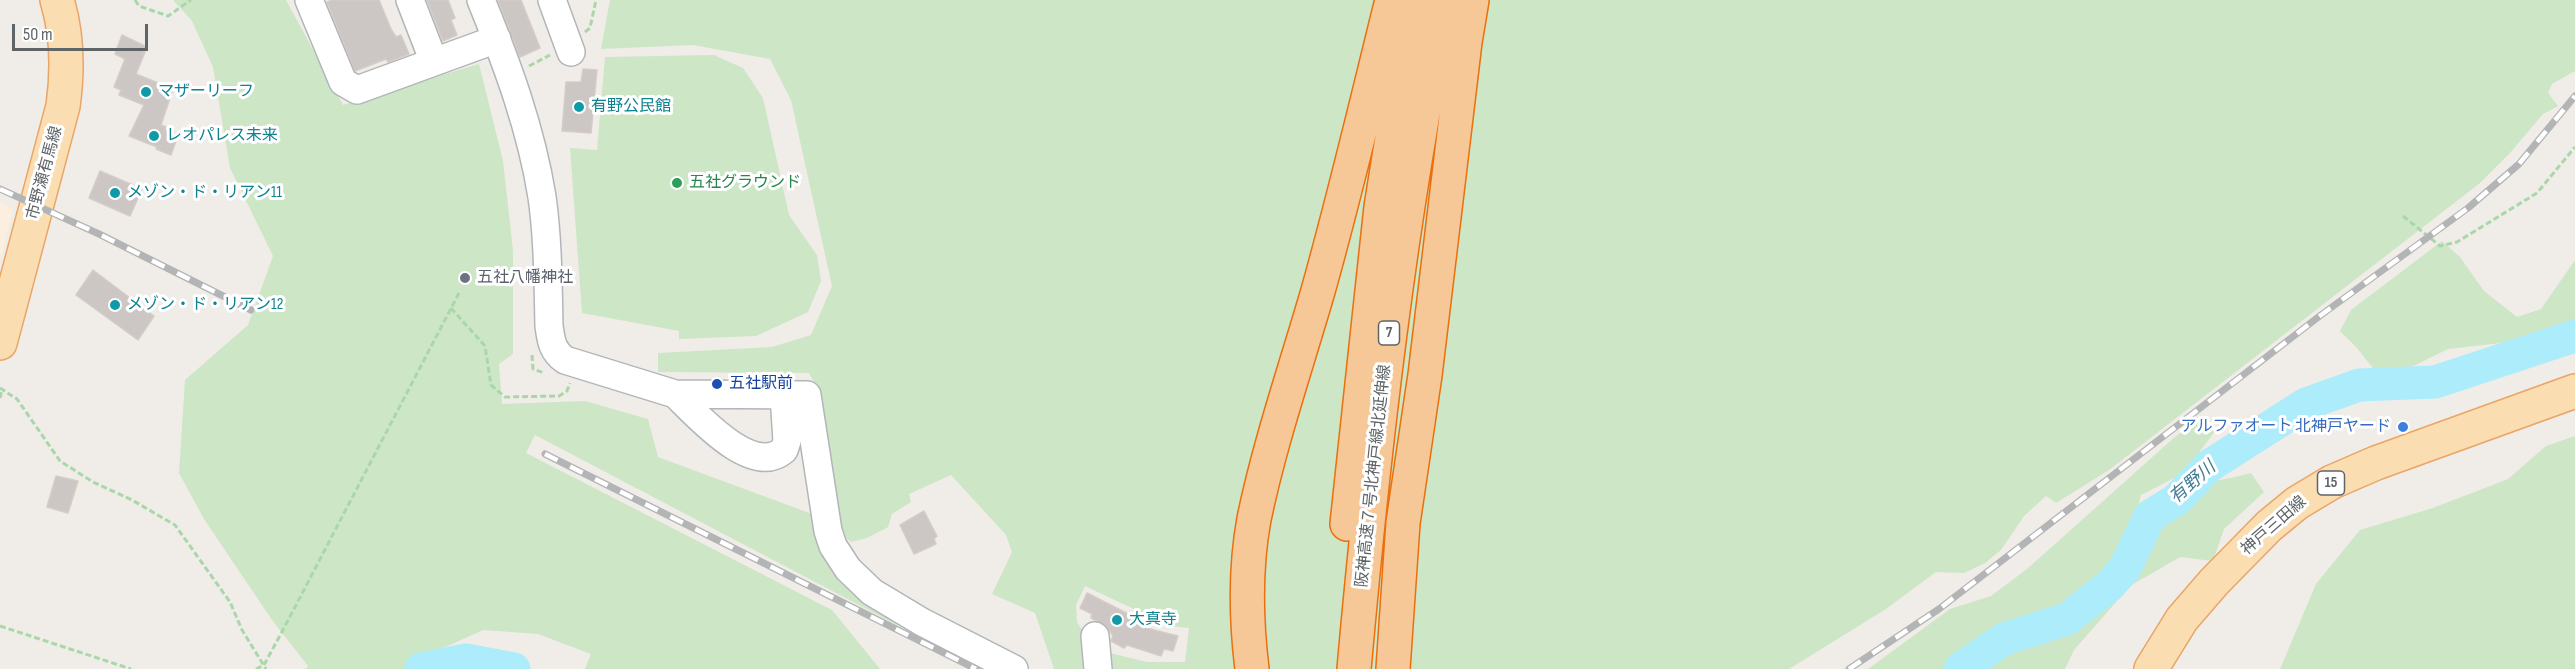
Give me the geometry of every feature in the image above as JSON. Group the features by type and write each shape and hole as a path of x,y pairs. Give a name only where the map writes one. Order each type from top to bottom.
{"highway":[{"path":"1252,669 1248,631 1248,581 1254,521 1280,420 1331,243 1392,0"},
{"name":"阪神高速７号北神戸線北延伸線","path":"1334,669 1353,457 1381,207 1414,0"},
{"name":"阪神高速７号北神戸線北延伸線","path":"1354,669 1397,278 1418,138 1444,0"},
{"path":"1393,669 1403,523 1425,375 1472,0"}],"main road":[{"name":"市野瀬有馬線","path":"0,343 63,106 67,78 66,43 57,0"},
{"name":"神戸三田線","path":"2151,669 2182,619 2207,589 2269,526 2297,503 2332,482 2376,463 2575,391"}],"street":[{"path":"309,0 343,82 357,90 497,39"},
{"path":"410,0 434,62"},
{"path":"481,0 521,107 539,180 552,345 565,360 675,394 795,395"},
{"path":"552,0 571,52"},
{"path":"675,394 726,442 755,456 768,458 784,450 795,395"},
{"path":"795,395 828,531 833,546 848,569 872,592 1014,669"},
{"path":"1095,636 1098,669"}],"path":[{"path":"135,0 140,6 168,16 191,0"},
{"path":"2403,216 2440,246 2457,242 2537,193 2575,147"},
{"path":"265,667 459,293"},
{"path":"451,308 485,346 490,385 505,397 559,396 567,391 570,381"},
{"path":"532,346 532,369 552,375"},
{"path":"561,378 581,385"},
{"path":"0,398 1,389 17,399 60,461 93,482 132,500 175,525 230,602 242,630 265,667"},
{"path":"0,626 131,669"},
{"path":"256,669 265,667"}],"shaded area":[{"path":"0,202 13,209 0,262"}],"green space":[{"path":"173,0 286,0 343,105 479,64 503,161 513,251 513,354 499,364 502,404 585,401 648,419 658,457 812,514 837,574 899,626 535,435 526,453 832,610 880,669 585,669 591,654 538,634 483,630 414,661 407,669 306,669 308,666 272,620 204,519 179,473 185,380 248,325 273,256 230,168 213,67 192,21"},
{"path":"610,0 2575,0 2575,71 2552,84 2548,93 2558,106 2543,114 2510,153 2480,183 2109,470 2056,503 2046,496 2024,516 2001,550 1985,563 1964,573 1936,572 1886,609 1789,669 1105,669 1106,652 1147,662 1185,662 1189,628 1160,625 1153,618 1085,586 1076,605 1077,622 1089,641 1091,663 1084,669 1054,669 1035,613 992,594 1012,552 1006,535 951,475 909,494 911,502 892,514 888,527 867,538 851,542 846,538 831,492 818,389 809,373 658,372 658,353 772,347 811,335 832,286 791,100 770,59 693,45 601,49"},
{"name":"五社グラウンド","path":"714,55 743,68 763,98 789,215 817,255 821,281 808,312 756,336 679,339 679,331 582,313 570,148 597,150 605,57"},
{"path":"2442,241 2460,257 2484,291 2517,317 2541,309 2575,260 2575,325 2546,338 2448,349 2383,381 2357,348 2340,331 2351,310"},
{"path":"2202,418 2215,431 2184,473 2141,495 2129,544 2117,568 2130,573 2152,524 2167,503 2177,494 2195,486 2251,473 2264,492 2224,529 2213,561 2180,557 2130,586 2074,650 2065,669 1868,669 1950,609 1991,596 2027,569 2176,436"},
{"path":"2575,436 2575,669 2280,669 2316,584 2360,530 2433,508 2508,479 2546,446"}],"building":[{"path":"332,0 379,0 391,29 396,37 401,35 409,54 388,62 386,59 355,71 327,2"},
{"path":"427,0 448,0 455,18 451,20 457,35 443,41"},
{"path":"498,0 521,0 540,48 520,57"},
{"path":"122,35 147,47 136,74 173,89 161,125 166,127 165,130 178,135 171,155 129,136 144,105 119,95 121,90 114,87 125,59 115,54"},
{"name":"有野公民館","path":"583,69 597,70 591,133 562,131 566,82 581,82"},
{"name":"メゾン・ド・リアン11","path":"100,171 142,189 130,216 89,198"},
{"name":"メゾン・ド・リアン12","path":"93,270 154,316 138,340 76,295"},
{"path":"56,476 78,481 68,513 47,507"},
{"path":"924,511 937,536 934,539 936,544 914,554 900,525"},
{"name":"大真寺","path":"1087,593 1148,624 1146,628 1178,636 1173,651 1164,649 1161,656 1127,645 1124,648 1111,641 1113,636 1107,626 1091,618 1092,614 1080,608"}],"waterway":[{"name":"有野川","path":"1960,669 2004,639 2067,619 2109,586 2125,568 2150,516 2176,500 2209,466 2306,404 2359,385 2435,382 2575,336"},
{"name":"有野川","path":"421,669 466,660 514,669"}],"railway":[{"path":"1849,669 1939,609 2321,315 2468,208 2519,164 2575,96"},
{"path":"0,189 99,234 251,310"},
{"path":"545,454 976,669"}],"place":[{"name":"マザーリーフ","path":"146,92"},
{"name":"有野公民館","path":"579,107"},
{"name":"レオパレス未来","path":"154,136"},
{"name":"五社グラウンド","path":"677,183"},
{"name":"メゾン・ド・リアン11","path":"115,193"},
{"name":"五社八幡神社","path":"465,278"},
{"name":"メゾン・ド・リアン12","path":"115,305"},
{"name":"五社駅前","path":"717,384"},
{"name":"アルファオート 北神戸ヤード","path":"2403,427"},
{"name":"大真寺","path":"1117,620"}]}
